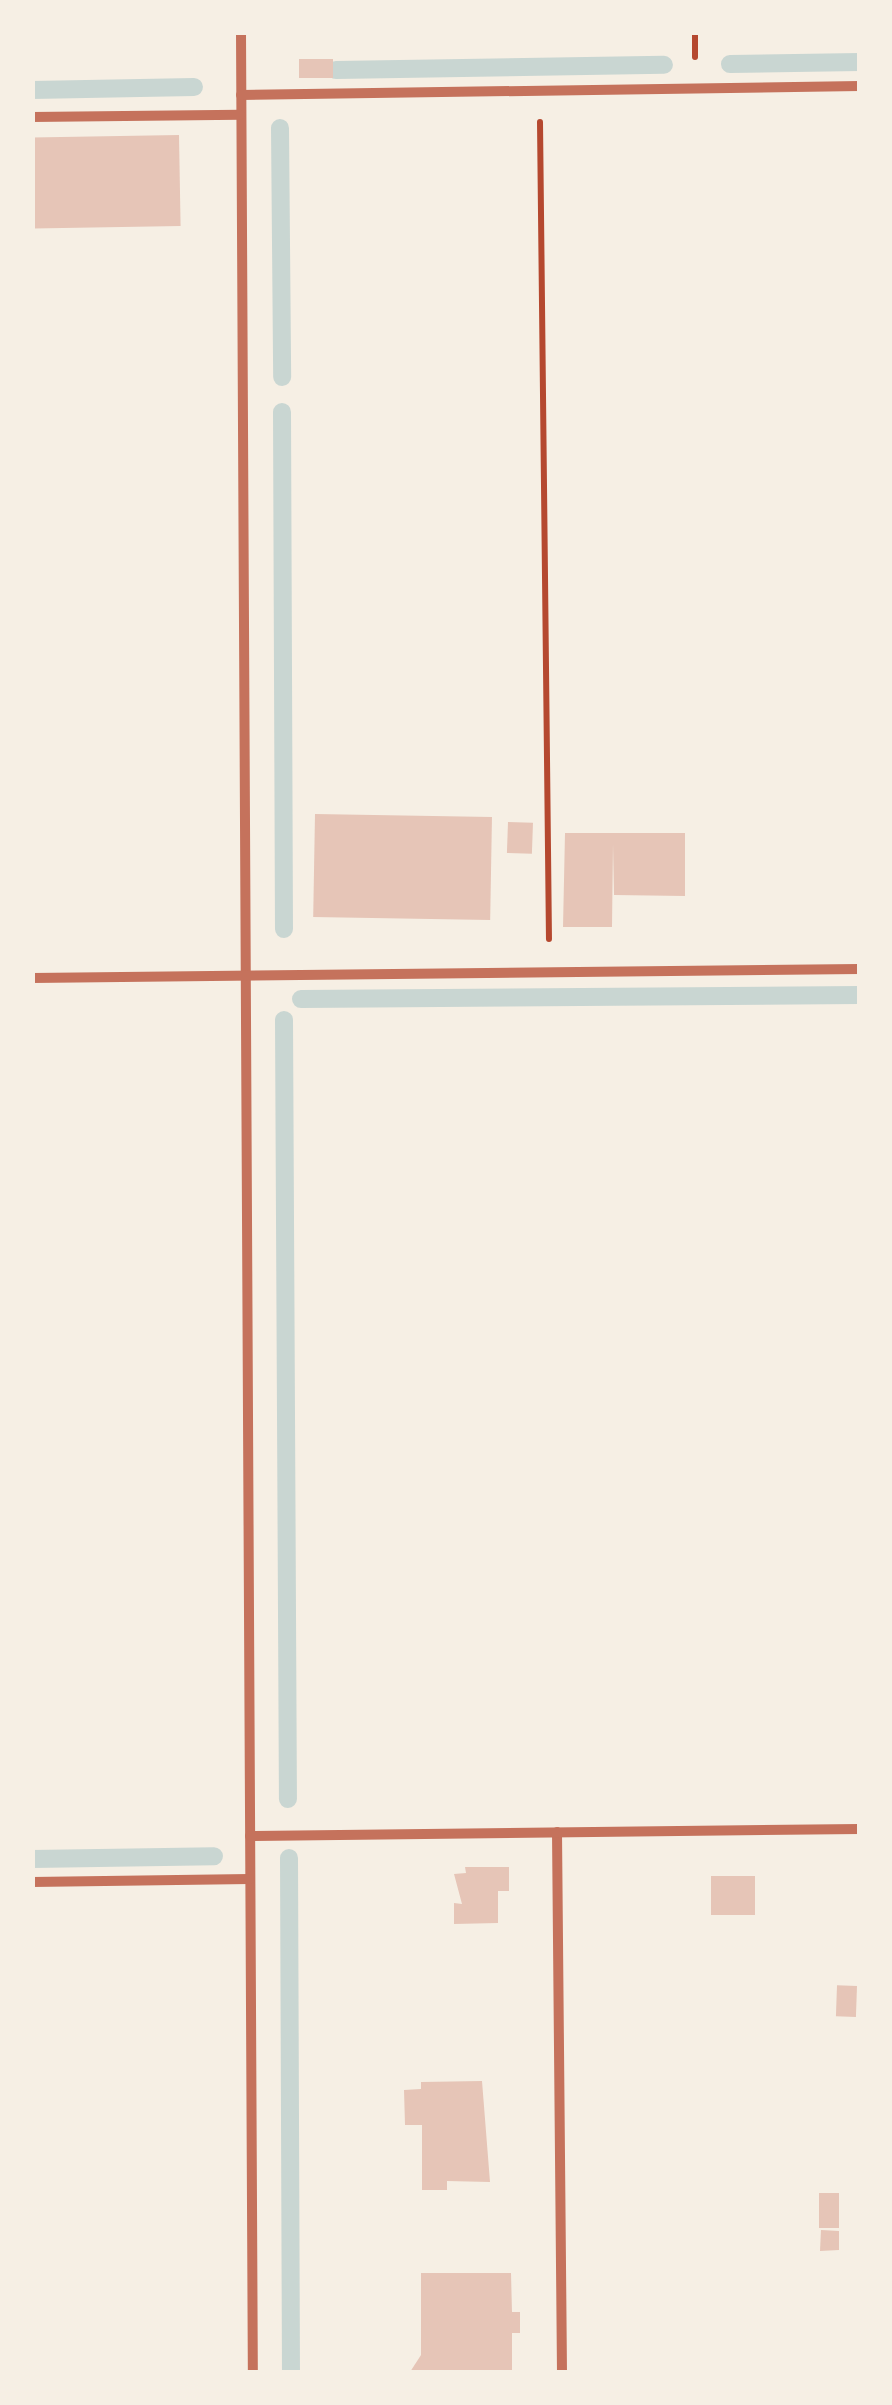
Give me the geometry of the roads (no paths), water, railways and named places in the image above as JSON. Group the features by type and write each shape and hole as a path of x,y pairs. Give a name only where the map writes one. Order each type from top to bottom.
{"street":[{"path":"240,32 253,2372"},
{"path":"241,95 860,86"},
{"path":"32,117 240,115"},
{"path":"32,978 860,969"},
{"path":"250,1836 860,1829"},
{"path":"557,1832 562,2372"},
{"path":"32,1882 250,1879"}],"waterway":[{"path":"730,64 860,62"},
{"path":"336,70 664,65"},
{"path":"32,90 194,87"},
{"path":"280,128 282,377"},
{"path":"282,412 284,929"},
{"path":"301,999 860,995"},
{"path":"284,1020 288,1799"},
{"path":"32,1859 214,1856"},
{"path":"289,1858 291,2372"}]}
